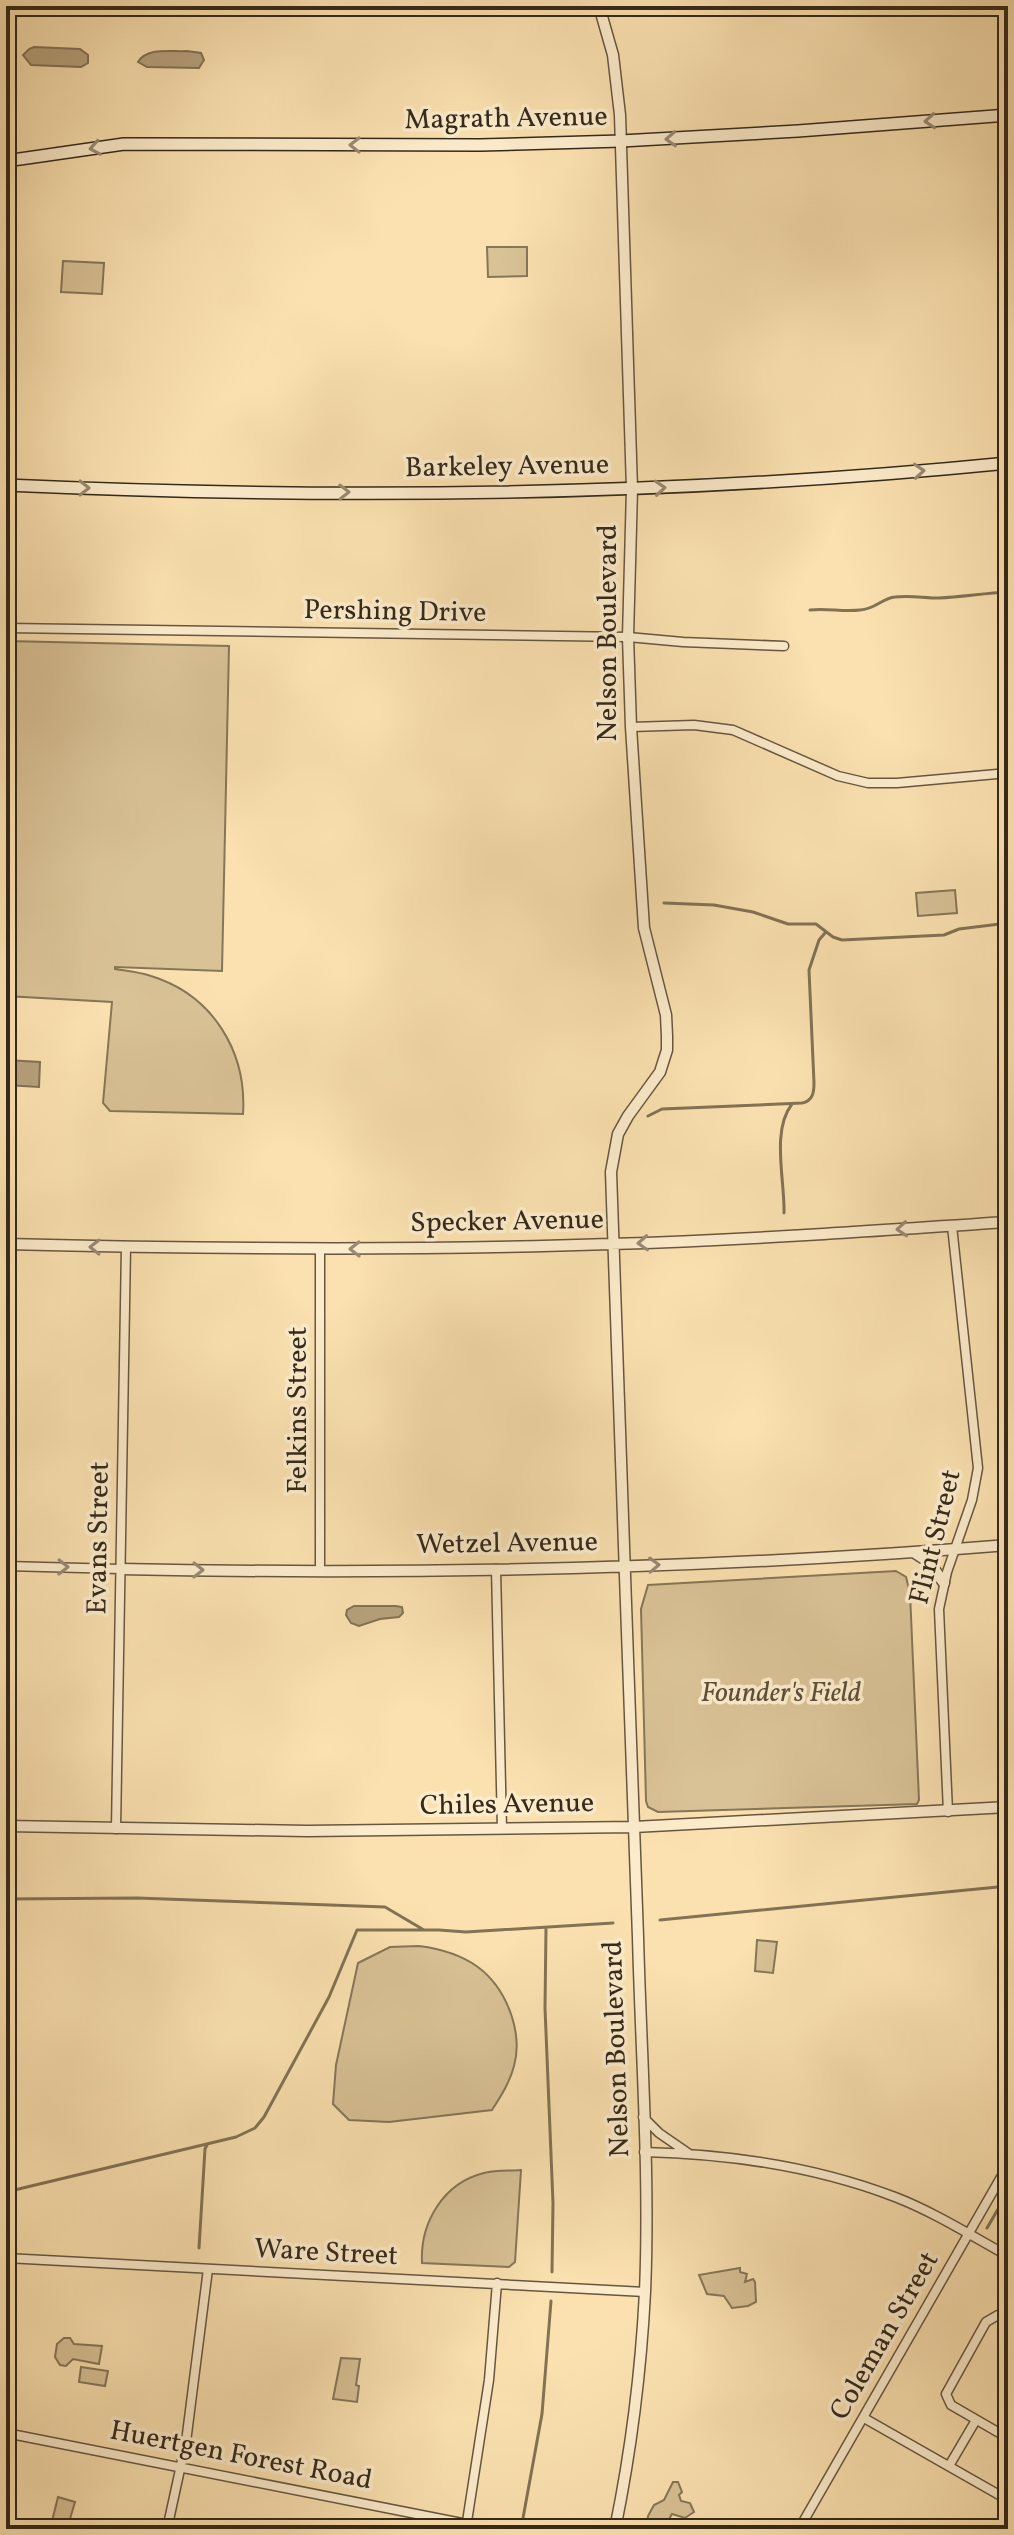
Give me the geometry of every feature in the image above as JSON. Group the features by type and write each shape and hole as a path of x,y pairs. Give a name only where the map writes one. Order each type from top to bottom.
{"main road":[{"name":"Magrath Avenue","path":"6,161 124,144 480,145 621,141 1008,115"},
{"name":"Barkeley Avenue","path":"6,485 280,493 632,489 1008,463"}],"street":[{"name":"Nelson Boulevard","path":"599,6 613,55 621,141 632,489 628,637 644,928 666,1015 667,1036 667,1050 660,1072 628,1116 615,1144 611,1172 643,2117 645,2292 631,2437 615,2529"},
{"name":"Pershing Drive","path":"6,628 628,637 784,646"},
{"path":"631,727 694,725 733,730 829,773 868,783 1008,773"},
{"name":"Specker Avenue","path":"6,1244 320,1250 614,1244 1008,1222"},
{"name":"Flint Street","path":"948,1812 939,1609 944,1583 972,1500 978,1468 952,1226"},
{"name":"Evans Street","path":"116,1829 126,1247"},
{"name":"Felkins Street","path":"320,1250 320,1571"},
{"name":"Wetzel Avenue","path":"6,1566 320,1571 496,1569 625,1566 1008,1545"},
{"path":"913,1552 929,1562 944,1583"},
{"path":"496,1569 502,1829"},
{"name":"Chiles Avenue","path":"6,1826 116,1829 634,1827 1008,1807"},
{"path":"643,2117 659,2133 689,2153"},
{"path":"644,2152 689,2153 759,2161 835,2178 896,2197 1008,2256"},
{"name":"Coleman Street","path":"799,2529 1008,2165"},
{"name":"Ware Street","path":"6,2258 645,2292"},
{"path":"167,2529 181,2467 208,2269"},
{"path":"466,2527 489,2380 497,2283"},
{"path":"1008,2320 998,2315 986,2322 946,2390 949,2403 1008,2438"},
{"path":"864,2418 1008,2500"},
{"path":"949,2466 976,2420"},
{"name":"Huertgen Forest Road","path":"6,2433 466,2527"}],"green space":[{"path":"487,247 527,247 527,276 488,277"},
{"path":"63,261 104,263 102,294 61,292"},
{"path":"6,641 229,646 222,971 115,969 146,975 173,985 208,1012 232,1048 243,1091 243,1114 110,1111 103,1103 112,1002 6,996"},
{"path":"955,890 957,913 918,916 916,893"},
{"name":"Founder's Field","path":"896,1571 906,1577 910,1593 917,1804 658,1812 648,1807 641,1609 648,1585"},
{"path":"757,1940 777,1942 773,1973 755,1971"},
{"path":"419,1946 465,1959 477,1966 498,1987 512,2017 516,2035 516,2053 510,2078 492,2110 389,2122 349,2120 333,2104 336,2065 358,1963 390,1947"},
{"path":"521,2170 515,2262 509,2267 422,2263 425,2233 446,2195 469,2178 484,2173"},
{"path":"740,2268 740,2272 747,2274 745,2282 753,2279 755,2282 756,2302 732,2308 724,2296 707,2294 699,2275"},
{"path":"64,2338 70,2338 74,2344 102,2346 99,2364 73,2359 66,2366 60,2365 55,2357 57,2344"},
{"path":"341,2358 360,2359 357,2402 333,2399"},
{"path":"81,2367 108,2371 105,2386 79,2382"},
{"path":"673,2482 678,2482 681,2501 690,2503 694,2512 685,2518 672,2514 663,2529 646,2529 654,2505 664,2500"},
{"path":"58,2497 75,2502 67,2529 50,2529"}],"shaded area":[{"path":"34,47 80,49 88,55 88,63 81,67 31,65 23,55"},
{"path":"153,52 201,53 204,60 199,68 147,67 138,62"},
{"path":"6,1060 40,1062 39,1087 6,1085"},
{"path":"354,1606 396,1606 402,1607 403,1613 399,1617 359,1626 351,1623 346,1615 347,1610"}],"waterway":[{"path":"810,610 866,609 901,596 939,598 1008,592"},
{"path":"664,903 714,905 753,912 788,924 816,924 842,940 944,935 959,929 1008,923"},
{"path":"648,1116 662,1109 802,1103 811,1098 814,1083 809,970 819,940 825,933"},
{"path":"784,1213 780,1156 782,1128 792,1104"},
{"path":"660,1920 1008,1886"},
{"path":"6,1899 137,1898 385,1907 424,1930"},
{"path":"6,2192 236,2137 255,2128 264,2117 329,1997 357,1930 466,1932 613,1923"},
{"path":"546,1928 552,2272"},
{"path":"199,2248 207,2145"},
{"path":"987,2228 1008,2192"},
{"path":"521,2529 542,2414 551,2301"}]}
